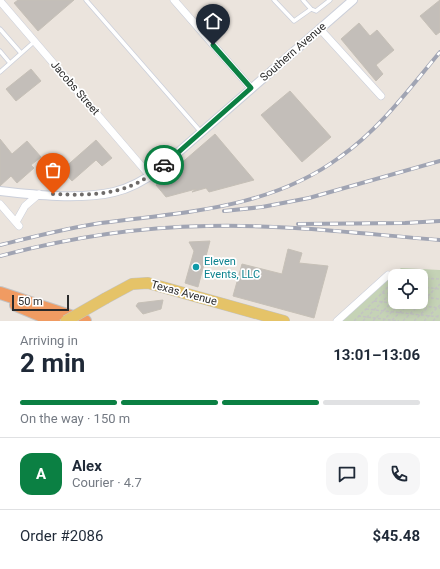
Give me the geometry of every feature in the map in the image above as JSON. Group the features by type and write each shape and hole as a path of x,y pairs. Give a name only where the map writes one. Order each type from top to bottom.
{"highway":[{"path":"0,294 85,321"},
{"path":"0,299 54,321"}],"main road":[{"name":"Texas Avenue","path":"66,321 132,284 148,283 284,321"}],"street":[{"path":"175,0 251,88"},
{"name":"Southern Avenue","path":"0,191 39,194 99,195 124,189 150,176 353,0"},
{"name":"Jacobs Street","path":"0,1 150,176"},
{"path":"320,29 381,96"},
{"path":"0,204 17,224 25,206 39,194"},
{"path":"337,321 388,275"}],"lane":[{"path":"86,0 201,132"},
{"path":"274,0 294,21 311,9"},
{"path":"303,0 311,9 316,11 330,0"},
{"path":"0,29 21,53"},
{"path":"0,72 35,41"},
{"path":"0,51 10,63"}],"path":[{"path":"428,278 440,279"},
{"path":"428,296 440,284"},
{"path":"354,321 388,287"},
{"path":"428,288 440,289"},
{"path":"382,293 388,294"},
{"path":"363,321 388,296"},
{"path":"428,297 440,299"},
{"path":"374,301 388,303"},
{"path":"424,321 440,305"},
{"path":"373,321 388,306"},
{"path":"428,306 440,308"},
{"path":"366,309 439,316"},
{"path":"383,320 395,309"},
{"path":"392,321 404,309"},
{"path":"403,321 414,309"},
{"path":"414,321 425,309"},
{"path":"358,316 399,321"},
{"path":"433,321 439,316"}],"green space":[{"path":"401,268 420,269 400,269"},
{"path":"428,269 440,270 440,321 342,321 388,280 388,309 428,309"}],"building":[{"path":"18,0 74,0 38,31 14,3"},
{"path":"440,0 440,32 436,35 420,16"},
{"path":"359,23 370,36 377,30 394,50 376,65 383,74 376,81 341,39"},
{"path":"31,69 41,81 16,101 6,89"},
{"path":"290,91 331,137 302,162 261,115"},
{"path":"215,134 254,180 209,192 206,188 192,192 196,189 166,197 156,185"},
{"path":"0,139 12,154 27,141 41,157 31,165 34,168 17,183 11,176 0,186"},
{"path":"96,140 112,158 102,166 96,160 72,181 62,170"},
{"name":"Eleven Events, LLC","path":"210,241 198,287 185,283 194,251 189,242"},
{"path":"288,249 302,253 299,263 328,266 314,318 233,296 242,264 282,274"},
{"path":"163,300 161,309 143,314 136,306 138,303"}],"railway":[{"path":"0,245 88,225 195,211 256,198 285,188 313,174 355,146 393,108 440,52"},
{"path":"224,211 262,207 309,198 440,161"},
{"path":"298,224 405,223 440,221"},
{"path":"0,256 51,244 129,231 207,226 265,226 440,240"}],"way so far":[{"path":"53,194 99,195 114,192 133,186 150,176 164,165"}],"place":[{"name":"Eleven Events, LLC","path":"196,267"}],"route":[{"path":"164,165 251,88 213,45"}]}
